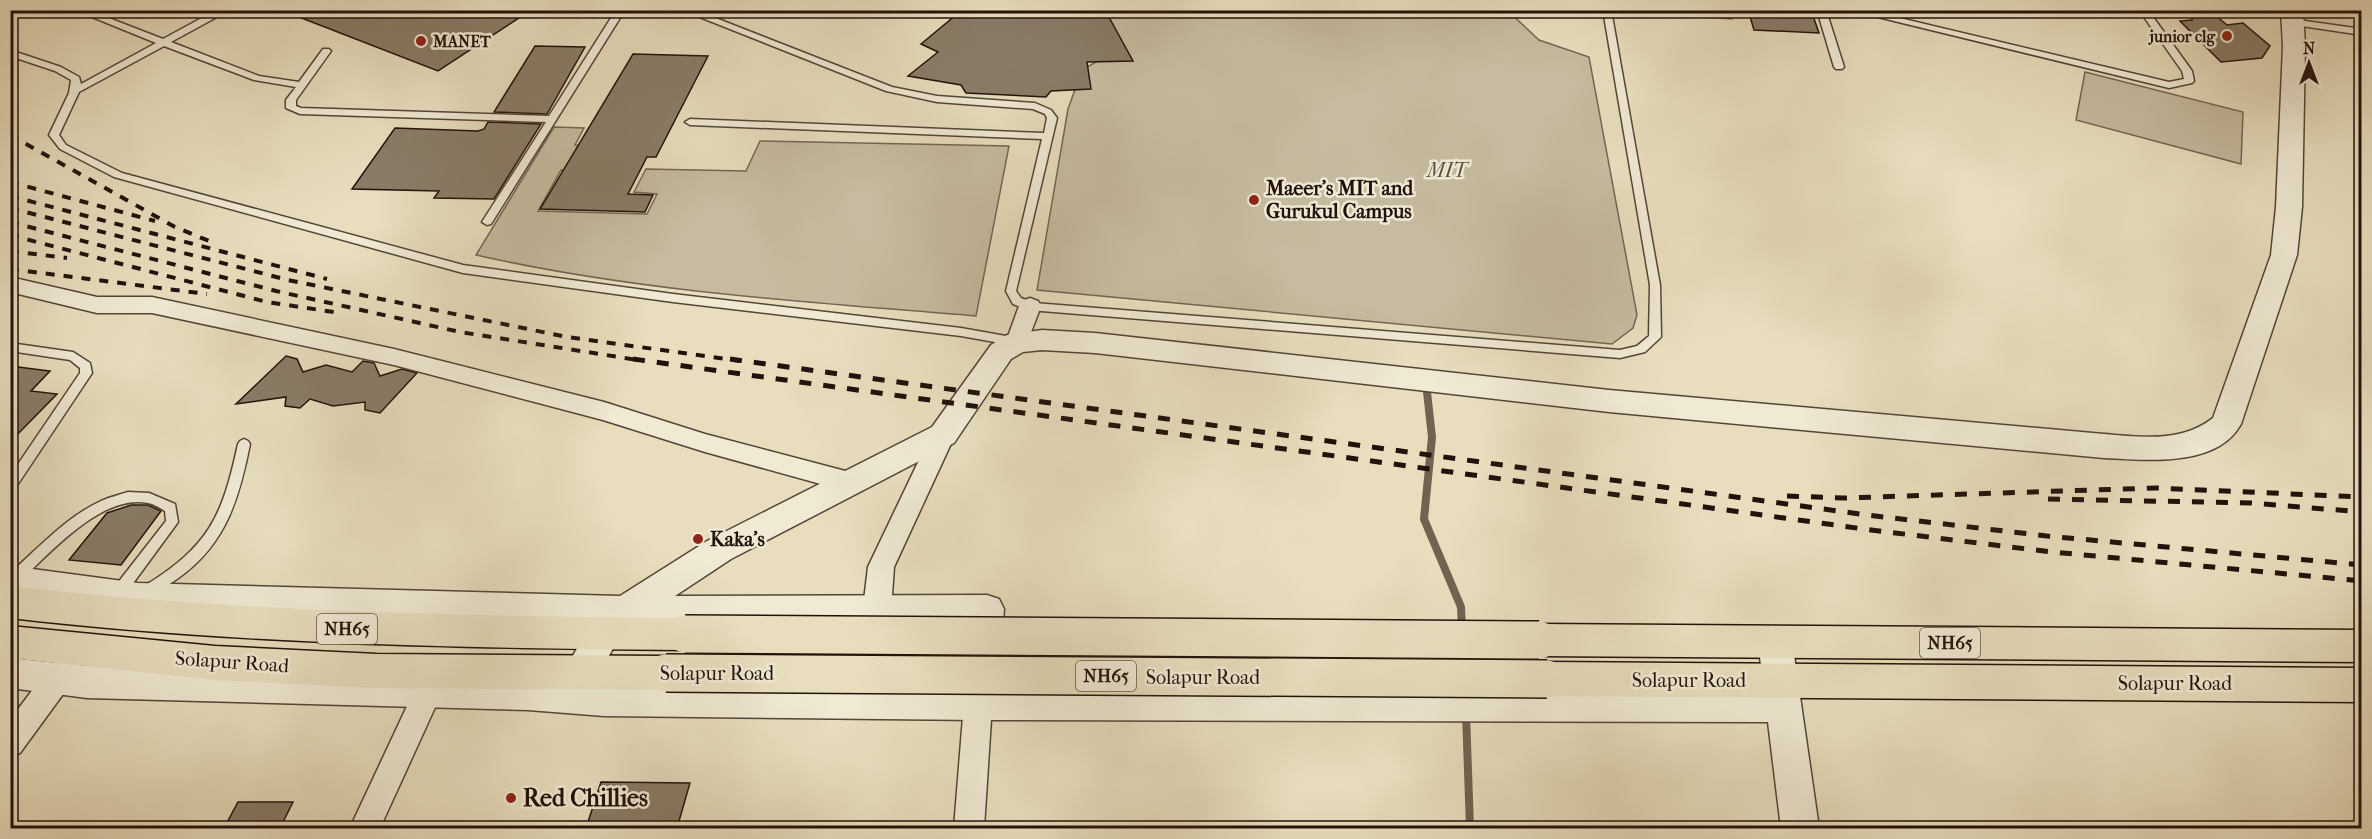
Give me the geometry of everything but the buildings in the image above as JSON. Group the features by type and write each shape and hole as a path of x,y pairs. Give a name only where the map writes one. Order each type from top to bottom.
{"highway":[{"name":"Solapur Road","path":"11,586 240,624 375,630 614,622 685,634 2361,646"},
{"name":"Solapur Road","path":"10,642 69,664 215,663 433,681 571,684 666,673 1547,679 1781,693 2361,685"}],"street":[{"path":"877,609 882,567 906,509 943,435 1001,352 1017,342 1042,340 1095,343 1609,400 2104,446 2168,449 2194,445 2215,435 2226,424 2284,255 2289,207 2294,46 2291,16"},
{"path":"10,284 97,305 152,304 394,357 604,411 705,443 853,483"},
{"path":"1017,342 1030,306"},
{"path":"943,435 719,550 614,622 571,684 604,700 978,704 1519,705 1781,693"},
{"path":"614,622 877,609 987,609 969,828"},
{"path":"1775,641 1800,828"},
{"path":"10,674 69,664"},
{"path":"10,744 69,664"},
{"path":"365,828 433,681"}],"lane":[{"path":"79,10 257,78 302,85"},
{"path":"487,222 621,10"},
{"path":"686,10 889,89 937,99 1035,106 1048,112 1052,118 1011,291 1017,301 1030,306 1620,354 1641,349 1655,337 1655,285 1607,10"},
{"path":"1821,10 1839,67"},
{"path":"1853,10 2169,85 2188,81 2187,71 2143,10"},
{"path":"212,15 78,89 57,121 54,135 63,147 118,175 463,269 673,298 961,332 1017,342"},
{"path":"2291,16 2361,32"},
{"path":"326,51 291,100 291,108 300,111 553,119"},
{"path":"10,53 58,69 76,79 78,89"},
{"path":"690,122 1048,136"},
{"path":"10,347 73,356 86,366 86,373 10,487"},
{"path":"119,604 188,566 212,540 229,507 244,444"},
{"path":"11,586 85,514 110,501 124,498 160,501 171,508 172,522 119,604"}],"green space":[{"name":"MIT","path":"1507,10 1539,40 1589,57 1637,315 1633,328 1612,344 1037,290 1068,109 1082,70 1113,52 1092,11"},
{"path":"2085,72 2243,112 2241,164 2076,120"},
{"path":"554,127 584,128 575,145 608,146 591,171 561,170 538,211 647,214 657,194 634,192 646,169 746,171 760,141 1009,146 976,316 662,287 538,268 476,255"}],"shaded area":[{"path":"1657,11 1730,11 1732,19 1658,14"}],"waterway":[{"path":"1427,392 1432,437 1424,519 1461,607 1462,630"},
{"path":"1466,713 1470,828"}],"railway":[{"path":"10,135 175,227 214,243"},
{"path":"10,182 155,221"},
{"path":"10,196 327,279"},
{"path":"10,208 288,280 567,337 741,361"},
{"path":"10,222 276,291 460,332 644,361"},
{"path":"10,235 267,302 340,313"},
{"path":"10,251 67,258"},
{"path":"10,269 207,294"},
{"path":"633,359 1871,530 2052,552 2362,581"},
{"path":"730,359 1867,515 2047,536 2362,565"},
{"path":"1787,496 1844,498 2156,488 2362,497"},
{"path":"2048,499 2251,503 2362,512"}],"place":[{"name":"junior clg","path":"2227,36"},
{"name":"MANET","path":"421,41"},
{"name":"Maeer's MIT and Gurukul Campus","path":"1254,200"},
{"name":"Kaka's","path":"698,539"},
{"name":"Red Chillies","path":"511,798"}]}
